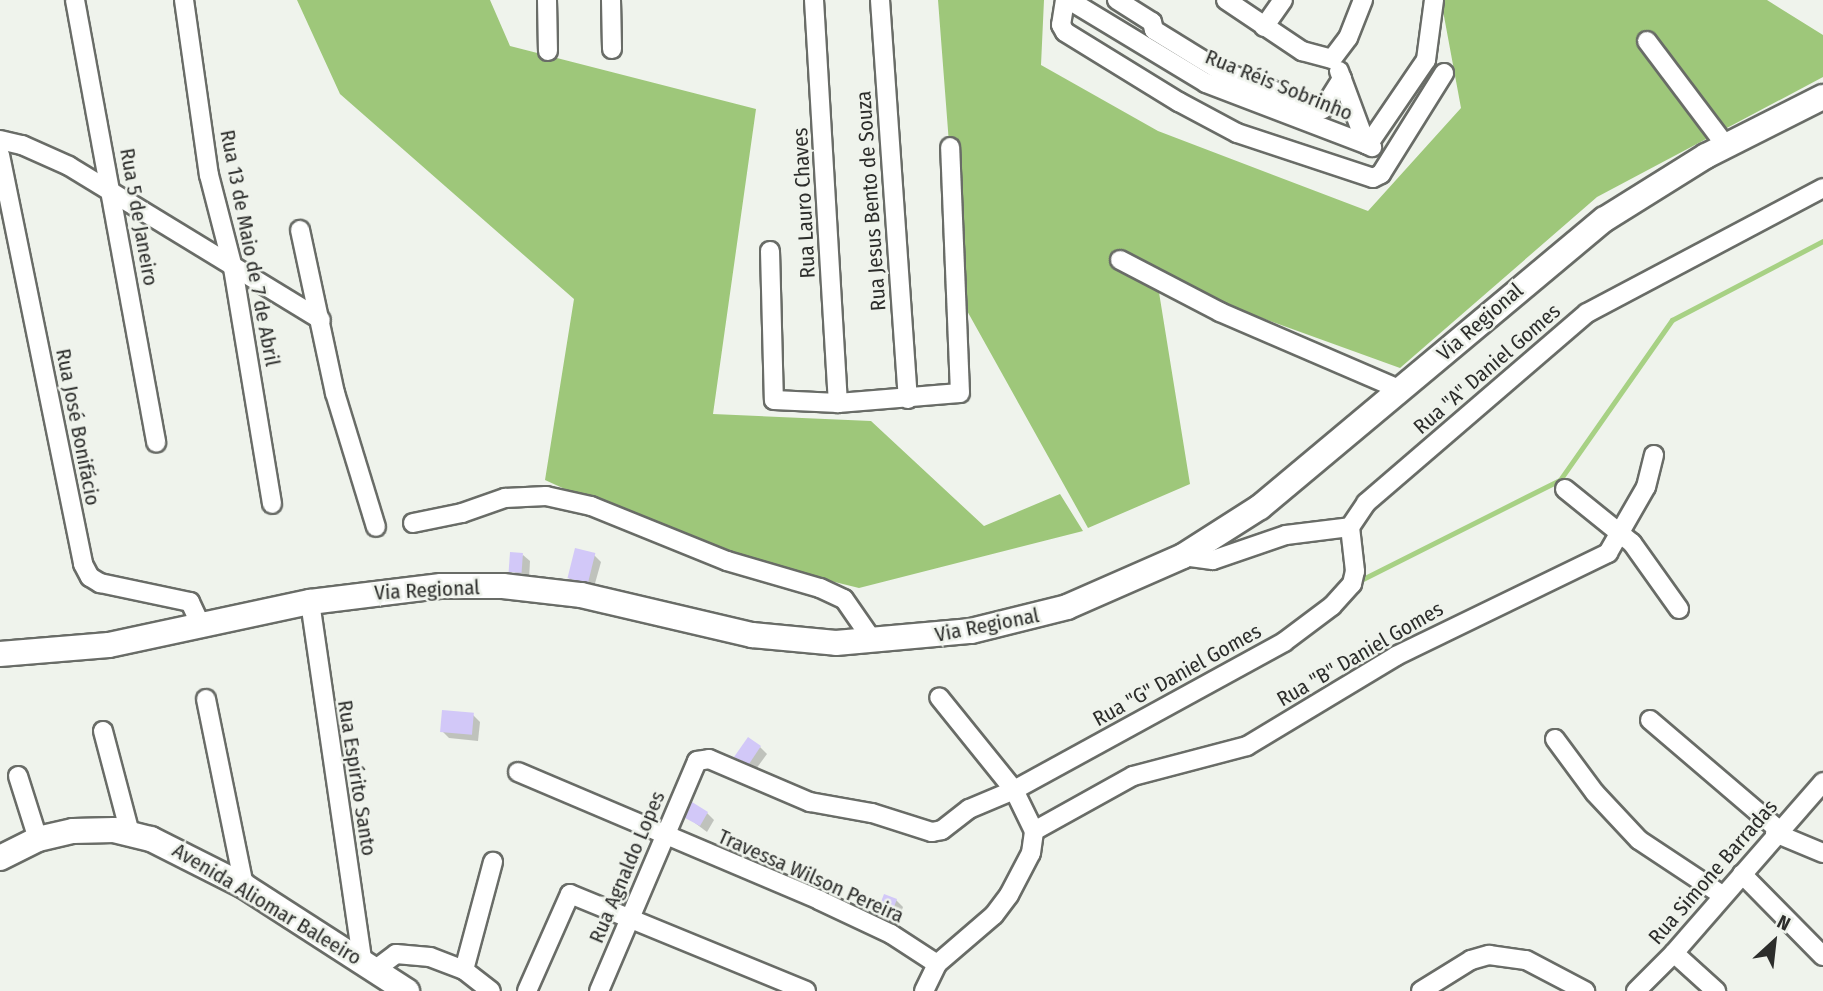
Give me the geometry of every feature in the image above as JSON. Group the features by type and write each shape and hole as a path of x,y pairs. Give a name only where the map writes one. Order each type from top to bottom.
{"main road":[{"name":"Via Regional","path":"0,654 108,645 310,602 441,586 503,586 581,595 752,635 836,643 971,631 1019,621 1112,590 1183,556 1295,482 1605,219 1726,146 1823,97"},
{"name":"Avenida Aliomar Baleeiro","path":"0,858 38,839 74,831 130,833 169,846 244,886 407,991"}],"street":[{"name":"Rua 5 de Janeiro","path":"75,0 113,194 156,443"},
{"name":"Rua 13 de Maio de 7 de Abril","path":"184,0 209,175 233,268 272,504"},
{"path":"547,0 548,51"},
{"path":"611,0 612,49"},
{"name":"Rua Lauro Chaves","path":"814,0 838,403"},
{"name":"Rua Jesus Bento de Souza","path":"880,0 908,398"},
{"path":"1067,0 1061,26 1065,32 1179,102 1237,134 1373,178 1381,174 1444,73"},
{"name":"Rua Réis Sobrinho","path":"1067,0 1206,83 1391,156"},
{"path":"1117,0 1152,22 1163,36 1220,70 1323,109 1342,78"},
{"path":"1226,0 1303,51 1332,59 1342,78 1367,145"},
{"path":"1264,27 1283,0"},
{"path":"1332,59 1348,38 1363,0"},
{"path":"1367,145 1426,60 1434,0"},
{"path":"1647,41 1726,146"},
{"path":"0,140 47,155 321,320"},
{"path":"770,251 771,396 785,403 838,403 958,394 962,389 950,147"},
{"name":"Rua José Bonifácio","path":"0,156 83,564 90,577 100,583 190,602 201,626"},
{"name":"Rua \"A\" Daniel Gomes","path":"1350,527 1366,503 1587,313 1823,188"},
{"path":"300,230 335,393 376,527"},
{"path":"1120,260 1220,312 1401,390"},
{"name":"Rua \"B\" Daniel Gomes","path":"1034,831 1133,776 1247,746 1396,656 1608,553 1646,487 1654,455"},
{"path":"1565,489 1621,533 1679,609"},
{"path":"413,523 462,513 505,498 547,496 591,506 727,561 820,588 844,599 873,641"},
{"path":"1183,556 1213,560 1286,535 1350,527"},
{"name":"Rua \"G\" Daniel Gomes","path":"697,761 709,759 810,802 872,813 932,832 947,827 969,809 1014,790 1284,642 1332,606 1352,584 1356,560 1350,527"},
{"name":"Rua Espírito Santo","path":"310,602 369,965"},
{"path":"924,991 937,964 994,915 1021,877 1034,831 1014,790 939,697"},
{"path":"206,699 244,886"},
{"path":"1650,720 1777,832 1823,853"},
{"path":"103,731 130,833"},
{"path":"1555,739 1595,793 1639,840 1722,895"},
{"name":"Rua Agnaldo Lopes","path":"599,991 697,761"},
{"name":"Travessa Wilson Pereira","path":"518,772 819,900 891,934 937,964"},
{"path":"18,776 38,839"},
{"name":"Rua Simone Barradas","path":"1636,991 1674,953 1823,782"},
{"path":"464,970 494,862"},
{"path":"1742,874 1823,956"},
{"path":"527,991 563,900 575,894 806,991"},
{"path":"369,965 396,954 407,953 464,970 491,991"},
{"path":"1674,953 1716,991"},
{"path":"1421,991 1471,960 1489,955 1526,960 1585,991"}],"green space":[{"path":"297,0 490,0 510,46 756,109 713,414 871,421 984,526 1060,494 1083,531 859,588 690,546 545,480 574,299 340,94"},
{"path":"938,0 1044,0 1041,65 1158,131 1368,211 1461,108 1441,0 1767,0 1823,35 1823,77 1597,197 1400,368 1157,280 1190,484 1088,528 961,300"}],"building":[{"path":"575,548 595,553 588,583 568,578"},
{"path":"510,552 523,553 522,573 509,572"},
{"path":"442,710 474,713 472,735 440,732"},
{"path":"748,737 761,746 749,764 734,757"},
{"path":"692,802 708,812 700,826 685,818"},
{"path":"884,894 897,899 889,920 876,915"}],"waterway":[{"path":"1359,581 1560,480 1672,320 1823,241"}]}
